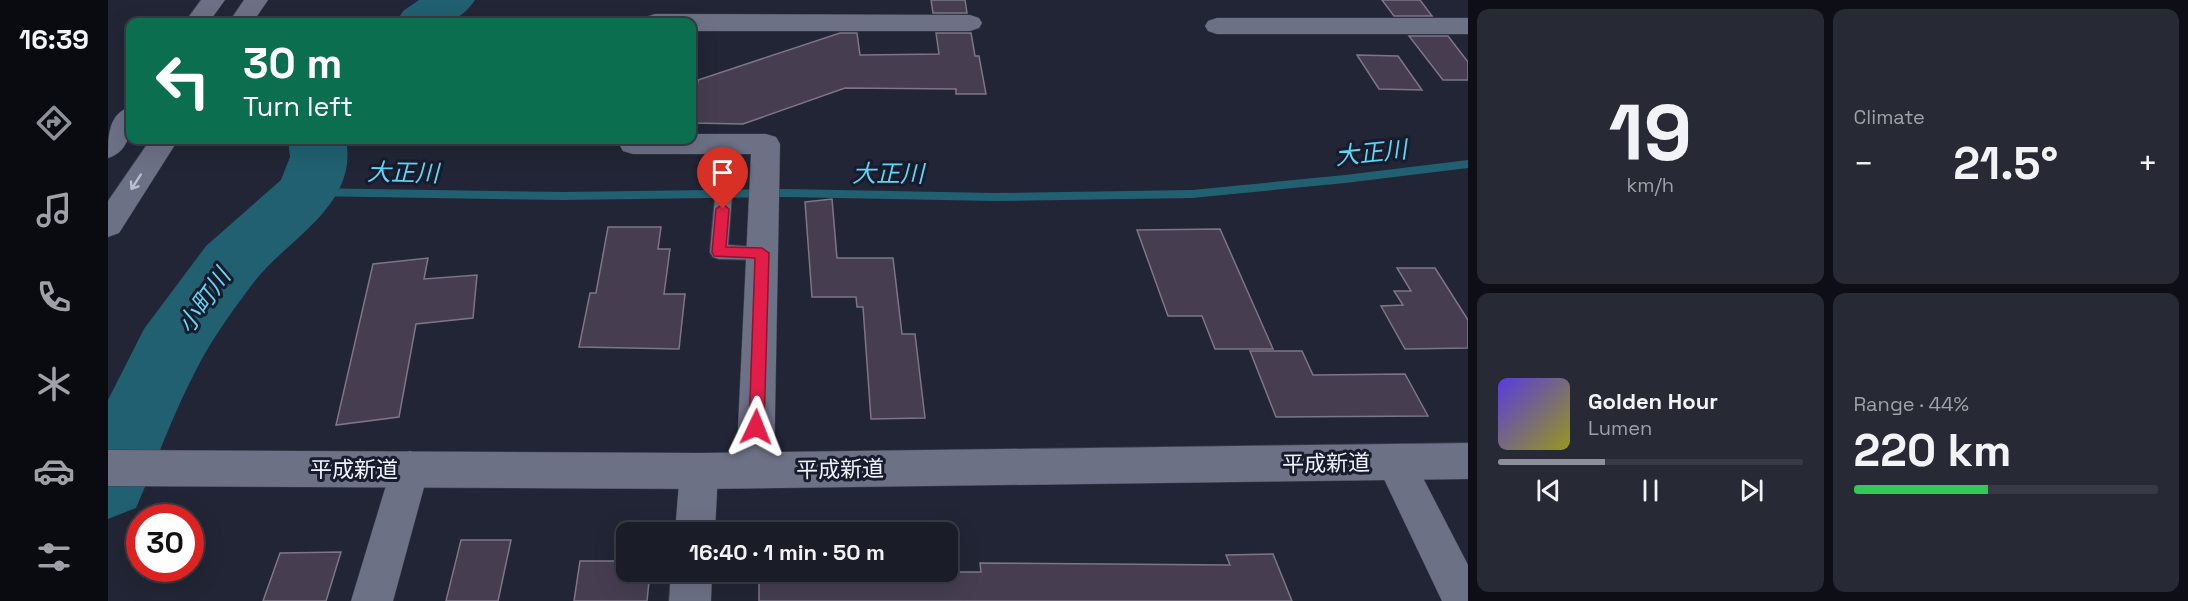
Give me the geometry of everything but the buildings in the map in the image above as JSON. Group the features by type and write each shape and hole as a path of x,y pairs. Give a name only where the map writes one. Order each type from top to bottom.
{"street":[{"path":"200,18 213,0"},
{"path":"244,18 256,0"},
{"path":"656,18 660,0"},
{"path":"1297,0 1314,26"},
{"path":"696,22 893,12 970,24"},
{"path":"1217,26 1468,26"},
{"path":"108,148 126,122"},
{"path":"108,225 161,144"},
{"path":"633,144 766,144 755,470"},
{"name":"平成新道","path":"108,468 699,471 1468,461"},
{"path":"1395,462 1464,601"},
{"path":"372,601 410,469"},
{"path":"696,522 699,471"},
{"path":"690,601 691,582"}],"lane":[{"path":"728,144 719,252 763,237"}],"waterway":[{"name":"小町川","path":"426,18 451,0"},
{"name":"小町川","path":"108,481 169,351 229,265 307,192 319,157 317,144"},
{"name":"大正川","path":"307,192 564,196 787,193 994,197 1192,194 1468,164"}],"route":[{"path":"723,209 719,252 762,253 756,427"}]}
